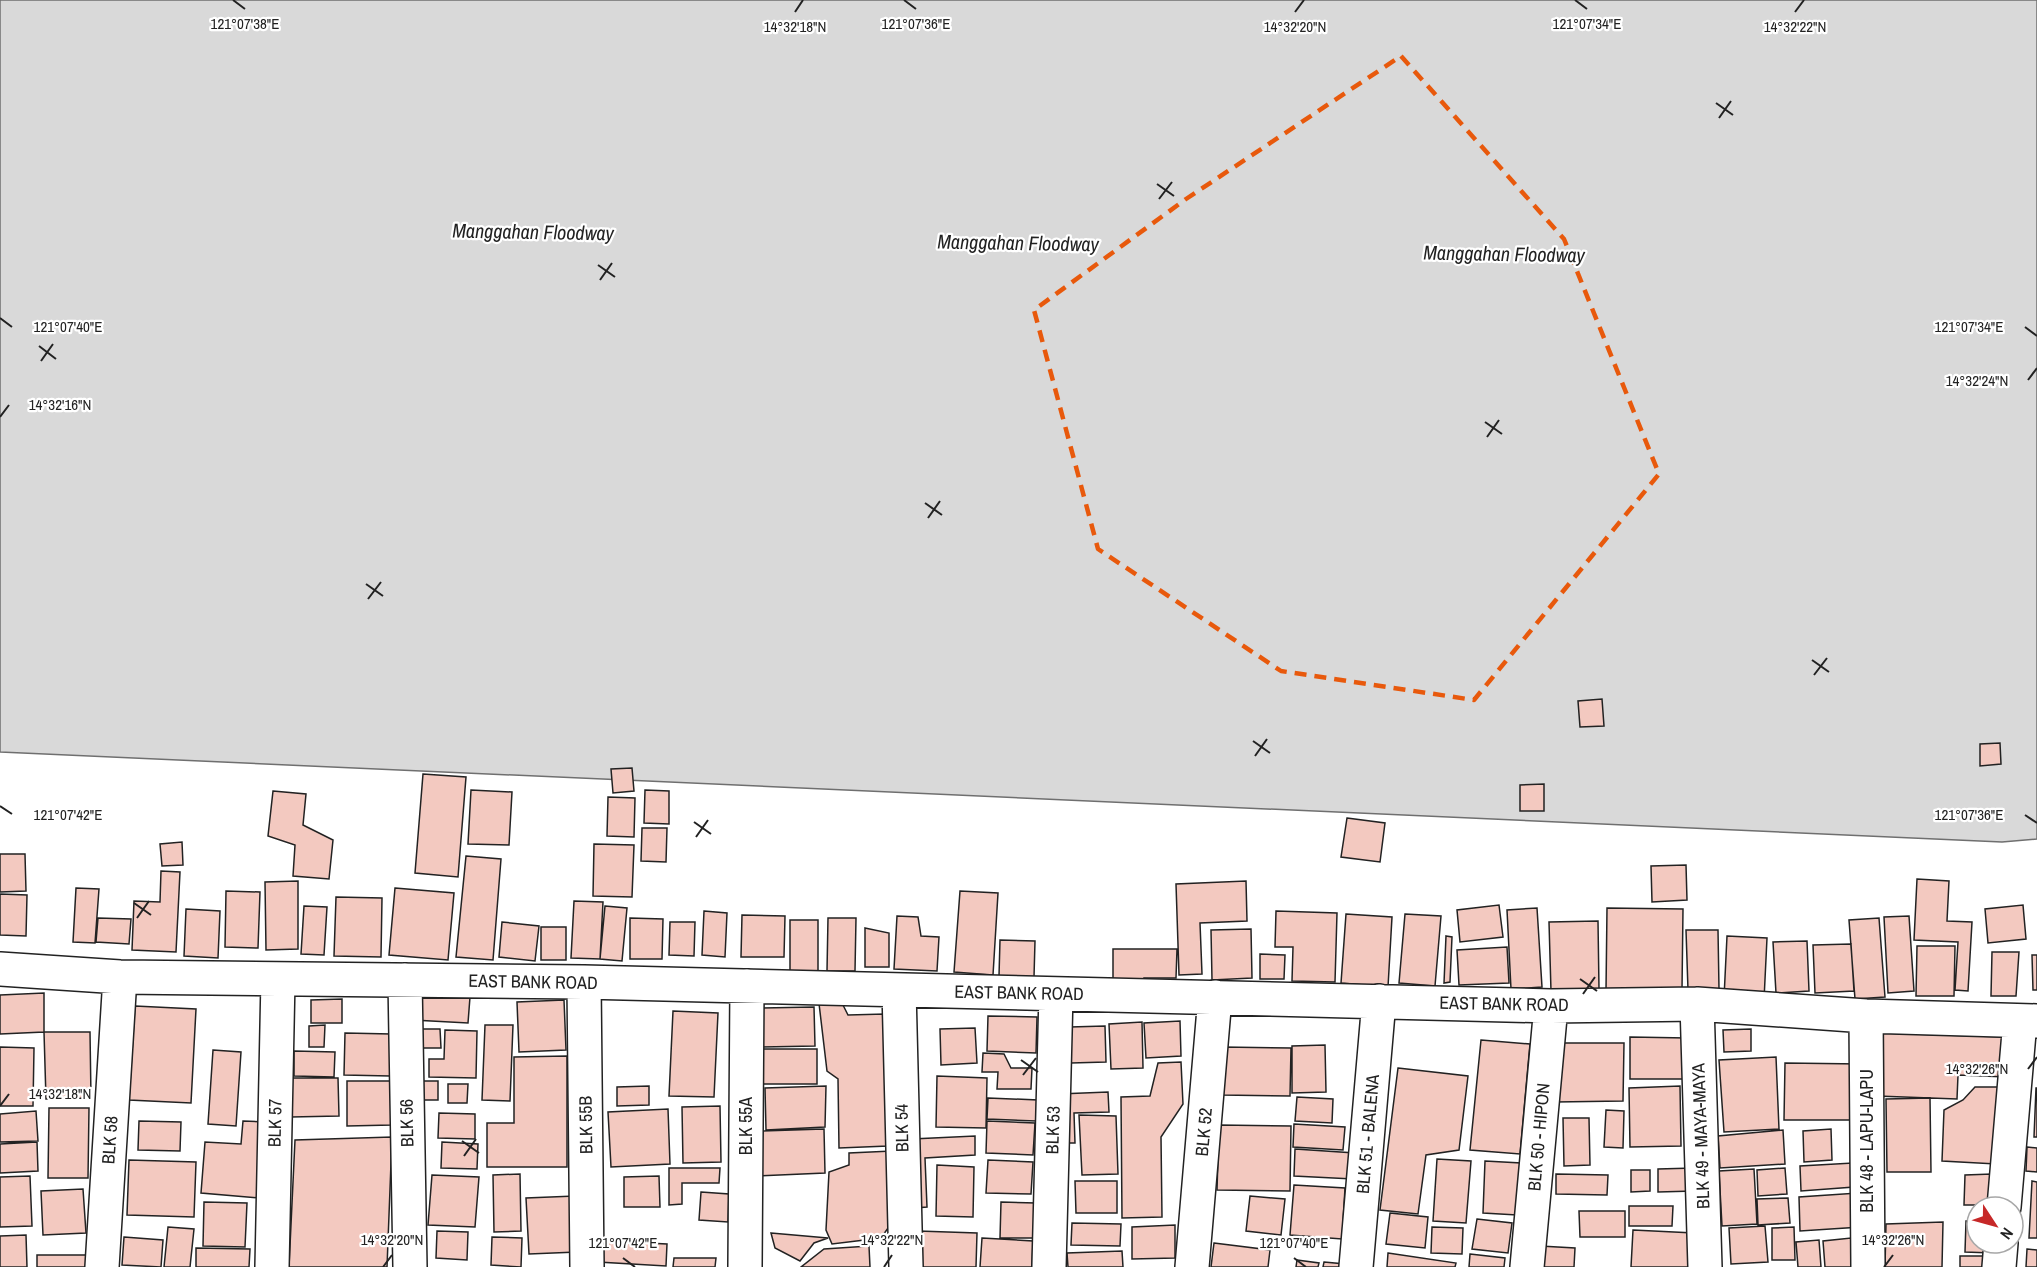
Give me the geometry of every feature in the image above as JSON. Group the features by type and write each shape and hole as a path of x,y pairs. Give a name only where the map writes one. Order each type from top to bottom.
{"street":[{"name":"EAST BANK ROAD","path":"0,969 120,977 584,982 1551,1006 1697,1004 1866,1016 2028,1021"},
{"name":"BLK 58","path":"102,1267 120,977"},
{"name":"BLK 57","path":"272,1267 279,979"},
{"name":"BLK 56","path":"405,980 410,1267"},
{"name":"BLK 55B","path":"584,982 587,1267"},
{"name":"BLK 55A","path":"745,1267 747,986"},
{"name":"BLK 54","path":"899,990 906,1267"},
{"name":"BLK 53","path":"1049,1267 1056,994"},
{"name":"BLK 52","path":"1192,1267 1215,997"},
{"name":"BLK 51 - BALENA","path":"1356,1267 1379,1001"},
{"name":"BLK 49 - MAYA-MAYA","path":"1697,1004 1705,1267"},
{"name":"BLK 50 - HIPON","path":"1527,1267 1551,1006"},
{"name":"BLK 48 - LAPU-LAPU","path":"1866,1016 1868,1267"},
{"path":"2006,1195 2028,1021"}],"highlighted area":[{"path":"1401,56 1564,239 1659,474 1474,700 1281,671 1098,549 1034,310 1186,199"}],"water":[{"name":"Manggahan Floodway","path":"0,0 2037,0 2037,839 2002,842 0,752"}],"building":[{"path":"1602,699 1604,726 1580,727 1578,701"},
{"path":"2000,743 2001,764 1980,766 1980,744"},
{"path":"632,768 634,791 613,793 611,769"},
{"path":"423,774 466,777 458,877 415,873"},
{"path":"1544,784 1544,811 1520,811 1520,785"},
{"path":"471,790 512,792 509,845 468,844"},
{"path":"645,790 669,791 669,824 644,823"},
{"path":"273,791 306,794 303,825 333,840 329,879 293,876 295,845 268,836"},
{"path":"608,797 635,798 634,837 607,836"},
{"path":"1347,818 1385,823 1380,862 1341,857"},
{"path":"642,828 667,828 666,862 641,861"},
{"path":"182,842 183,865 162,866 160,844"},
{"path":"594,844 634,845 632,897 593,896"},
{"path":"0,854 25,854 26,891 0,892"},
{"path":"466,856 501,859 493,960 456,957"},
{"path":"1686,865 1687,900 1652,902 1651,866"},
{"path":"161,871 180,872 176,952 132,950 134,901 160,902"},
{"path":"1917,879 1949,881 1947,921 1972,922 1968,991 1955,990 1958,942 1914,940"},
{"path":"298,881 298,949 266,950 265,882"},
{"path":"1246,881 1247,921 1200,923 1202,974 1179,975 1176,884"},
{"path":"76,888 99,889 95,943 73,942"},
{"path":"395,888 454,893 448,960 389,955"},
{"path":"226,891 260,892 258,948 225,947"},
{"path":"960,891 998,893 993,975 954,972"},
{"path":"0,894 27,895 26,936 0,935"},
{"path":"336,897 382,898 381,957 334,956"},
{"path":"574,901 603,902 600,959 571,958"},
{"path":"1499,905 1503,937 1460,942 1457,910"},
{"path":"2023,905 2026,939 1988,943 1985,909"},
{"path":"304,906 327,907 324,955 301,954"},
{"path":"605,906 627,908 622,961 600,959"},
{"path":"1537,908 1542,987 1511,989 1507,910"},
{"path":"1607,908 1683,909 1682,990 1606,991"},
{"path":"186,909 220,911 218,958 184,956"},
{"path":"704,911 727,913 725,957 702,955"},
{"path":"1276,911 1337,913 1335,982 1292,981 1293,947 1275,947"},
{"path":"1346,914 1392,917 1388,987 1341,983"},
{"path":"1405,914 1441,916 1435,986 1399,983"},
{"path":"742,915 785,916 784,957 741,957"},
{"path":"897,916 918,917 921,936 939,937 937,971 894,969"},
{"path":"1909,916 1914,991 1888,993 1884,917"},
{"path":"98,918 131,919 129,944 96,942"},
{"path":"630,918 663,919 662,959 630,959"},
{"path":"828,918 856,918 855,971 827,971"},
{"path":"1879,918 1885,997 1855,999 1849,920"},
{"path":"790,920 818,920 818,973 790,973"},
{"path":"1598,921 1599,989 1551,991 1549,922"},
{"path":"502,922 539,926 535,961 499,957"},
{"path":"670,922 695,922 694,956 669,955"},
{"path":"541,927 566,927 566,960 541,960"},
{"path":"865,928 889,933 889,967 865,967"},
{"path":"1251,929 1252,978 1212,980 1211,930"},
{"path":"1686,930 1718,930 1719,989 1688,990"},
{"path":"1446,936 1452,937 1450,982 1444,983"},
{"path":"1727,936 1767,938 1764,1000 1724,998"},
{"path":"1000,940 1035,941 1034,977 999,976"},
{"path":"1807,941 1809,991 1776,993 1773,942"},
{"path":"1851,944 1854,991 1815,993 1813,945"},
{"path":"1917,946 1955,946 1954,996 1916,996"},
{"path":"1507,947 1509,983 1459,985 1457,950"},
{"path":"1113,949 1177,949 1176,978 1144,978 1144,990 1113,990"},
{"path":"1992,952 2019,952 2016,996 1991,996"},
{"path":"1260,954 1285,955 1284,979 1260,979"},
{"path":"2032,955 2037,955 2037,990 2033,990"},
{"path":"44,993 44,1032 0,1034 0,995"},
{"path":"416,993 470,997 468,1023 413,1020"},
{"path":"837,993 848,1015 885,1014 888,1146 839,1148 838,1079 827,1071 818,995"},
{"path":"342,999 342,1023 311,1023 311,1000"},
{"path":"564,1000 566,1050 519,1052 517,1002"},
{"path":"135,1006 196,1009 191,1103 129,1100"},
{"path":"814,1007 815,1046 759,1047 759,1008"},
{"path":"673,1011 718,1013 714,1097 669,1096"},
{"path":"988,1016 1037,1017 1036,1053 987,1051"},
{"path":"1180,1021 1181,1056 1146,1058 1144,1023"},
{"path":"1142,1022 1143,1068 1111,1069 1109,1024"},
{"path":"325,1025 324,1047 309,1047 309,1026"},
{"path":"485,1025 513,1025 510,1101 482,1100"},
{"path":"1105,1026 1106,1062 1071,1063 1070,1027"},
{"path":"975,1028 977,1063 941,1065 940,1029"},
{"path":"420,1029 440,1029 441,1048 420,1048"},
{"path":"1751,1029 1751,1051 1724,1052 1723,1030"},
{"path":"445,1030 477,1031 476,1078 429,1077 429,1059 444,1059"},
{"path":"44,1032 90,1032 91,1098 46,1099"},
{"path":"345,1033 391,1034 390,1076 344,1075"},
{"path":"1880,1033 2007,1037 2006,1077 1958,1075 1957,1099 1877,1096"},
{"path":"1630,1037 1687,1038 1687,1079 1630,1079"},
{"path":"1481,1040 1530,1044 1520,1154 1470,1150"},
{"path":"1556,1043 1624,1043 1623,1101 1555,1102"},
{"path":"1325,1045 1326,1092 1292,1093 1292,1046"},
{"path":"0,1047 34,1048 33,1106 0,1106"},
{"path":"1222,1047 1291,1048 1290,1096 1221,1095"},
{"path":"758,1049 817,1049 817,1084 757,1084"},
{"path":"213,1050 241,1052 236,1126 208,1124"},
{"path":"294,1051 335,1052 334,1077 294,1076"},
{"path":"983,1053 1004,1054 1011,1068 1032,1068 1031,1089 997,1089 998,1072 982,1072"},
{"path":"567,1056 567,1167 487,1167 487,1123 514,1123 514,1057"},
{"path":"1776,1057 1779,1129 1724,1132 1719,1060"},
{"path":"1181,1062 1183,1104 1161,1137 1162,1217 1122,1218 1121,1097 1150,1096 1158,1063"},
{"path":"1785,1063 1861,1064 1861,1120 1784,1120"},
{"path":"1398,1068 1468,1076 1459,1150 1426,1155 1418,1214 1380,1210"},
{"path":"937,1076 987,1078 986,1128 936,1127"},
{"path":"291,1078 338,1078 339,1116 291,1117"},
{"path":"347,1081 393,1081 392,1125 347,1126"},
{"path":"418,1081 438,1081 438,1100 418,1100"},
{"path":"448,1084 468,1084 467,1103 448,1103"},
{"path":"649,1086 649,1105 617,1106 617,1087"},
{"path":"826,1086 825,1127 766,1130 765,1088"},
{"path":"1680,1086 1681,1146 1630,1147 1629,1088"},
{"path":"1975,1087 1999,1087 1996,1164 1942,1161 1944,1110 1963,1100"},
{"path":"2036,1088 2037,1137 2034,1137"},
{"path":"1108,1092 1109,1112 1074,1113 1075,1143 1061,1143 1059,1094"},
{"path":"1297,1097 1333,1099 1332,1123 1295,1121"},
{"path":"988,1098 1038,1100 1036,1121 987,1119"},
{"path":"1930,1098 1931,1172 1887,1172 1886,1099"},
{"path":"720,1106 721,1162 683,1163 682,1107"},
{"path":"49,1108 89,1108 88,1178 48,1178"},
{"path":"668,1109 670,1164 611,1167 608,1112"},
{"path":"1606,1110 1624,1111 1623,1148 1604,1147"},
{"path":"36,1111 38,1141 0,1142 0,1114"},
{"path":"439,1113 475,1114 475,1139 438,1138"},
{"path":"1079,1115 1116,1116 1118,1174 1082,1175"},
{"path":"1563,1118 1589,1118 1590,1165 1564,1166"},
{"path":"139,1121 181,1122 180,1151 138,1150"},
{"path":"243,1121 265,1122 260,1198 201,1193 205,1142 241,1144"},
{"path":"987,1121 1035,1123 1033,1155 986,1153"},
{"path":"1294,1124 1345,1127 1343,1150 1293,1147"},
{"path":"1219,1125 1291,1126 1290,1191 1217,1190"},
{"path":"824,1129 825,1173 759,1176 758,1131"},
{"path":"1831,1129 1832,1160 1804,1162 1803,1131"},
{"path":"1783,1130 1785,1164 1720,1168 1718,1136"},
{"path":"975,1136 975,1155 925,1158 927,1207 915,1208 912,1139"},
{"path":"392,1137 387,1267 289,1267 295,1140"},
{"path":"37,1142 38,1171 0,1173 0,1144"},
{"path":"442,1142 478,1144 477,1169 441,1168"},
{"path":"2027,1147 2037,1148 2037,1172 2026,1171"},
{"path":"1295,1149 1355,1153 1353,1179 1294,1176"},
{"path":"892,1151 893,1221 881,1238 832,1244 826,1230 829,1172 849,1165 849,1153"},
{"path":"1437,1159 1471,1161 1466,1223 1433,1221"},
{"path":"129,1160 196,1162 194,1217 127,1215"},
{"path":"988,1160 1033,1162 1031,1194 986,1193"},
{"path":"1485,1161 1521,1163 1517,1215 1483,1213"},
{"path":"1853,1163 1854,1187 1801,1191 1800,1166"},
{"path":"937,1165 974,1167 973,1217 936,1216"},
{"path":"669,1168 720,1168 719,1183 682,1183 682,1204 669,1205"},
{"path":"1694,1168 1694,1191 1658,1192 1658,1169"},
{"path":"1785,1168 1787,1194 1758,1196 1757,1170"},
{"path":"1754,1169 1757,1224 1722,1226 1719,1171"},
{"path":"1631,1170 1650,1170 1650,1191 1631,1192"},
{"path":"520,1174 521,1231 494,1232 493,1175"},
{"path":"1556,1174 1608,1175 1607,1195 1556,1194"},
{"path":"1992,1174 1992,1195 1965,1195 1964,1205 1965,1175"},
{"path":"432,1175 479,1177 475,1227 428,1225"},
{"path":"30,1176 32,1226 0,1227 0,1177"},
{"path":"659,1176 660,1207 624,1207 624,1177"},
{"path":"1075,1181 1117,1181 1117,1213 1076,1213"},
{"path":"2032,1181 2037,1182 2037,1238 2029,1238"},
{"path":"1294,1185 1345,1188 1342,1239 1290,1235"},
{"path":"83,1189 86,1233 43,1235 41,1191"},
{"path":"701,1192 729,1194 728,1222 699,1220"},
{"path":"1858,1193 1861,1227 1800,1231 1799,1197"},
{"path":"575,1196 577,1252 529,1254 526,1198"},
{"path":"1250,1196 1285,1199 1281,1235 1246,1231"},
{"path":"1788,1198 1790,1223 1758,1225 1757,1199"},
{"path":"204,1202 247,1203 245,1247 203,1246"},
{"path":"1001,1202 1036,1203 1036,1238 1000,1238"},
{"path":"1629,1206 1673,1206 1672,1226 1629,1226"},
{"path":"1579,1211 1625,1211 1625,1237 1580,1237"},
{"path":"1390,1213 1428,1217 1425,1248 1386,1244"},
{"path":"1477,1219 1512,1223 1508,1253 1472,1249"},
{"path":"1943,1222 1942,1267 1885,1267 1886,1224"},
{"path":"1072,1223 1121,1224 1120,1246 1071,1245"},
{"path":"1175,1225 1175,1258 1132,1259 1132,1227"},
{"path":"1765,1226 1768,1262 1731,1264 1729,1228"},
{"path":"168,1227 194,1229 190,1267 164,1267"},
{"path":"1432,1227 1463,1228 1462,1254 1431,1253"},
{"path":"1794,1227 1795,1260 1772,1260 1772,1228"},
{"path":"1633,1230 1694,1233 1692,1267 1631,1267"},
{"path":"437,1231 468,1232 467,1260 436,1258"},
{"path":"918,1231 977,1233 976,1267 917,1267"},
{"path":"771,1233 828,1238 814,1243 800,1261 775,1248"},
{"path":"26,1235 27,1267 0,1267 0,1236"},
{"path":"124,1237 163,1240 161,1267 122,1265"},
{"path":"492,1237 522,1238 521,1267 491,1265"},
{"path":"982,1238 1033,1241 1032,1267 980,1267"},
{"path":"1851,1238 1853,1267 1825,1267 1823,1241"},
{"path":"1819,1240 1821,1267 1798,1267 1796,1242"},
{"path":"605,1241 667,1244 666,1266 598,1262"},
{"path":"1214,1243 1270,1250 1268,1267 1211,1267"},
{"path":"869,1246 870,1267 801,1267 824,1249"},
{"path":"1540,1246 1575,1248 1574,1267 1538,1267"},
{"path":"196,1248 250,1249 249,1267 196,1267"},
{"path":"2027,1249 2037,1250 2037,1267 2026,1267"},
{"path":"1122,1251 1123,1267 1068,1267 1067,1253"},
{"path":"1388,1253 1456,1263 1455,1267 1387,1267"},
{"path":"1470,1254 1505,1258 1504,1267 1469,1267"},
{"path":"37,1255 89,1255 89,1267 37,1267"},
{"path":"1960,1256 1988,1256 1988,1267 1960,1267"},
{"path":"674,1258 716,1258 715,1267 673,1267"},
{"path":"1297,1260 1319,1263 1318,1267 1296,1267"},
{"path":"1324,1262 1345,1264 1345,1267 1323,1267"}]}
